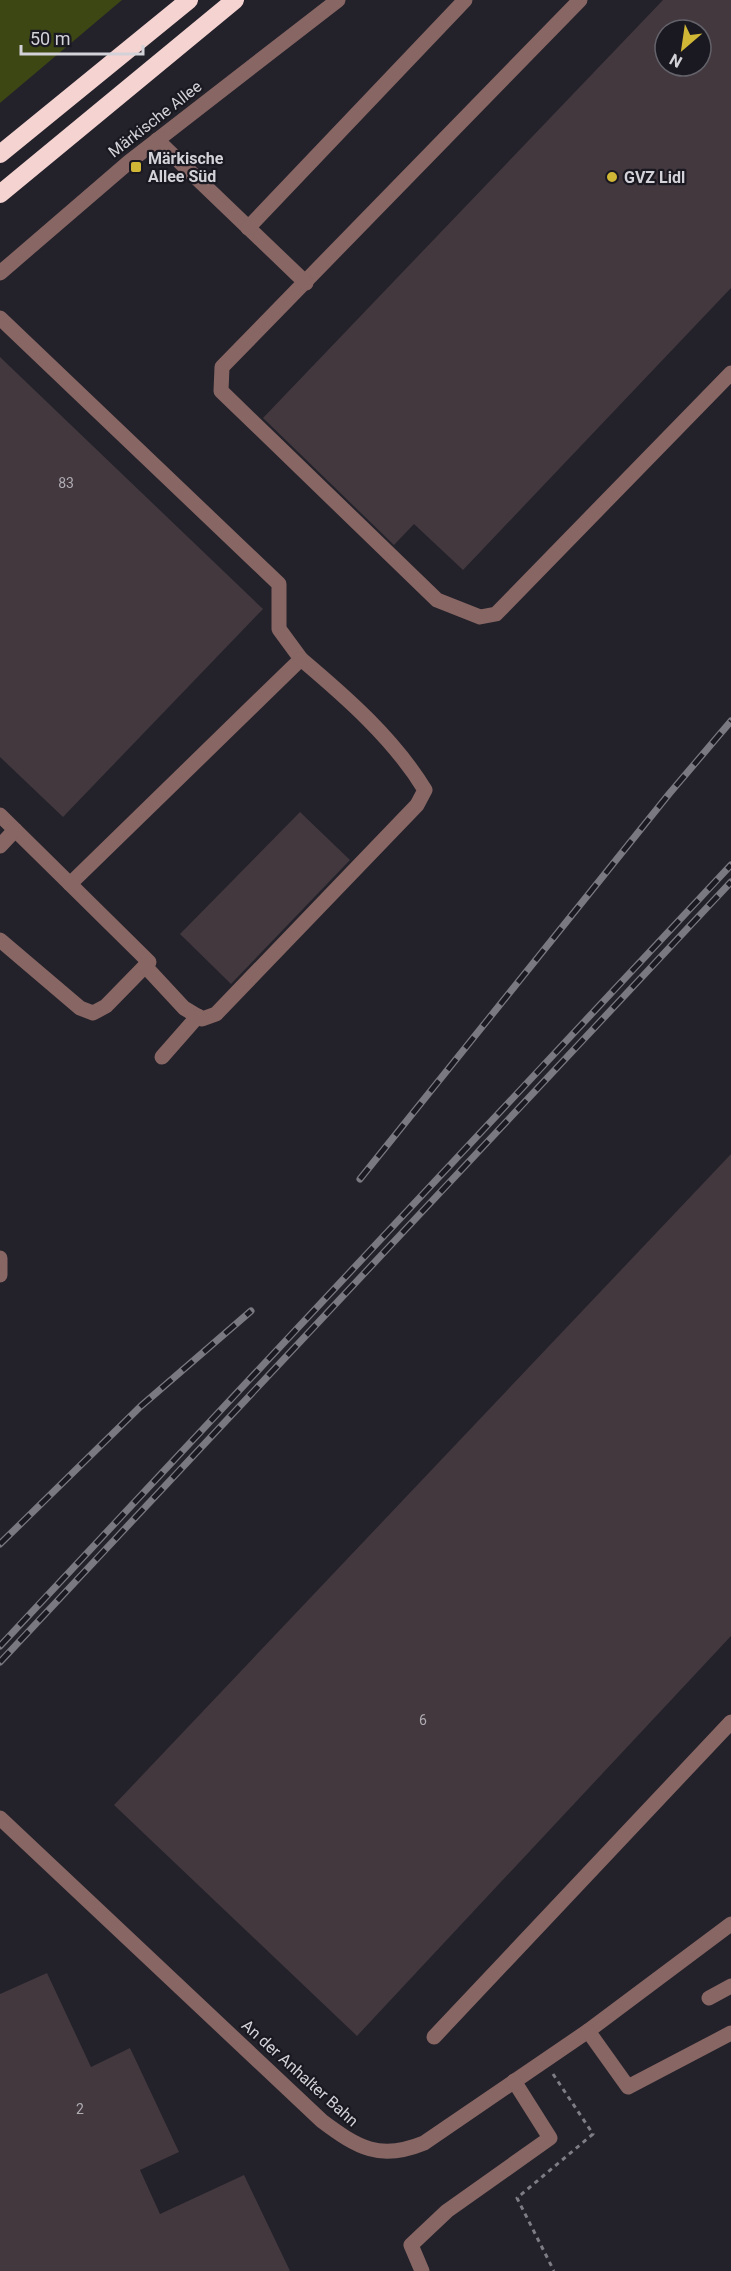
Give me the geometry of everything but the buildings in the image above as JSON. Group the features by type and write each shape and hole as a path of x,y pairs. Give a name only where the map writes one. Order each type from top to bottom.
{"highway":[{"path":"0,154 189,0"},
{"path":"0,194 235,0"}],"street":[{"name":"Märkische Allee","path":"0,273 157,140 338,0"},
{"path":"248,228 465,0"},
{"path":"580,0 222,367 221,391 436,600 480,617 496,614 731,373"},
{"path":"157,140 306,283"},
{"path":"0,318 279,584 279,629 302,659 348,699 414,771 425,790 417,805 216,1014 202,1019 184,1008 145,966"},
{"path":"70,884 302,659"},
{"path":"0,814 149,962 106,1006 93,1013 80,1008 0,940"},
{"path":"0,846 15,830"},
{"path":"162,1057 198,1016"},
{"path":"0,1258 0,1275"},
{"path":"434,2037 731,1722"},
{"name":"An der Anhalter Bahn","path":"0,1818 322,2121 349,2141 382,2153 406,2151 424,2144 588,2031 731,1924"},
{"path":"709,1998 731,1986"},
{"path":"588,2031 628,2087 731,2033"},
{"path":"422,2271 411,2245 447,2211 550,2138 514,2081"}],"path":[{"path":"544,2060 592,2134 517,2198 554,2271"}],"green space":[{"path":"0,0 122,0 0,103"}],"railway":[{"path":"360,1179 669,794 731,721"},
{"path":"0,1646 731,865"},
{"path":"0,1662 731,882"},
{"path":"0,1544 141,1406 251,1311"}],"place":[{"name":"Märkische Allee Süd","path":"136,167"},
{"name":"GVZ Lidl","path":"612,177"}]}
